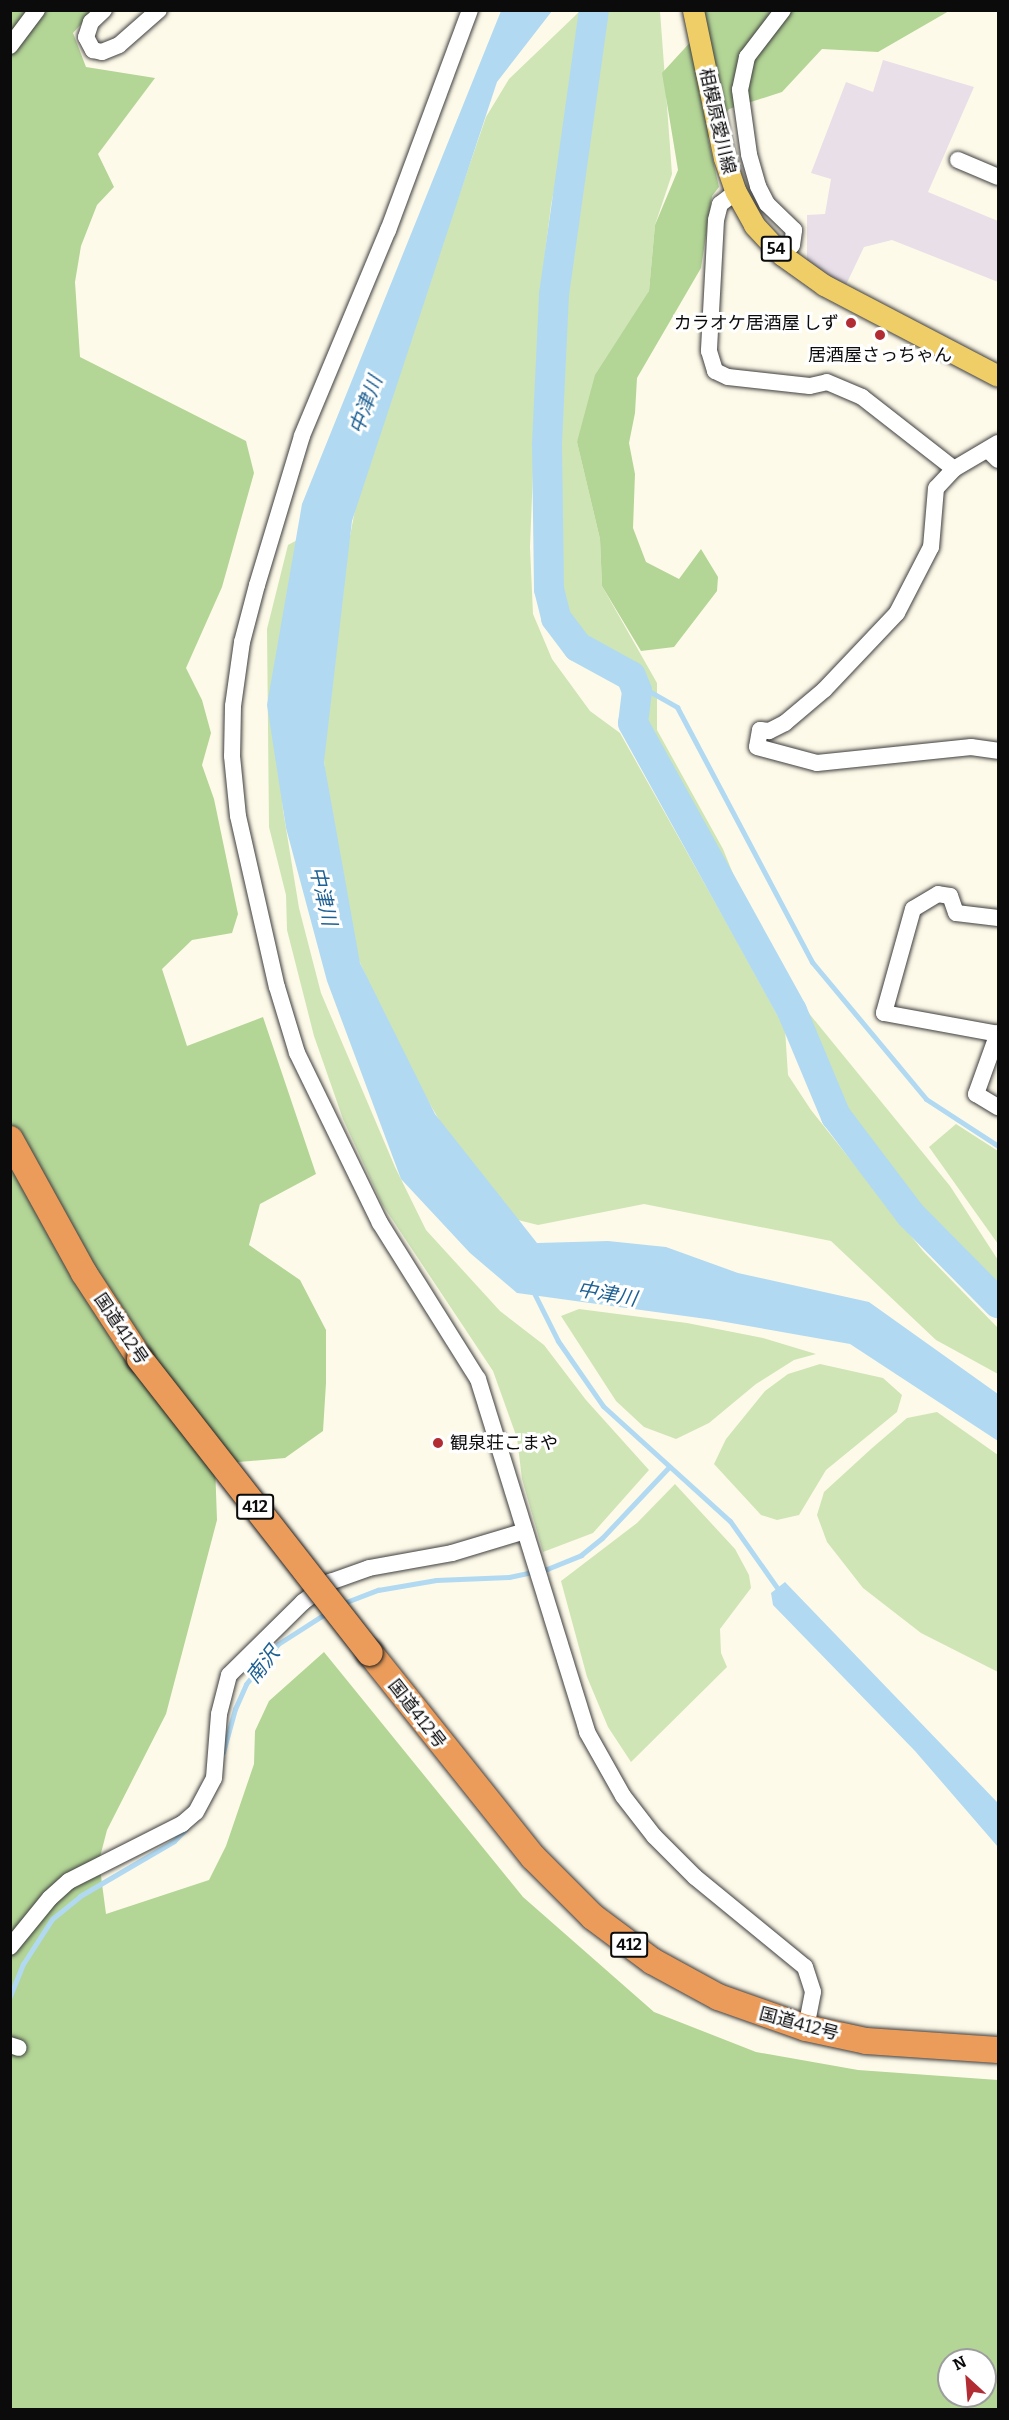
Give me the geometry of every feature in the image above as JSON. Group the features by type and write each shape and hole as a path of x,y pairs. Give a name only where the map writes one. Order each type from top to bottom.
{"highway":[{"name":"国道412号","path":"10,1139 84,1273 140,1359 490,1807 593,1917 652,1961 702,1990 806,2028 866,2041 999,2050"}],"main road":[{"name":"相模原愛川線","path":"693,10 721,146 736,192 754,225 782,255 852,302 999,376"}],"street":[{"path":"10,46 37,10"},
{"path":"104,10 91,22 86,37 93,50 102,52 119,45 159,10"},
{"path":"470,10 388,230 302,436 242,642 233,706 232,756 243,843 280,998 297,1053 380,1223 478,1379 581,1718 606,1769 643,1824 671,1855 805,1967 813,1992 806,2028"},
{"path":"782,255 792,245 794,230 767,204 758,186 749,154 740,90 747,57 783,10"},
{"path":"958,160 999,177"},
{"path":"736,192 720,204 716,220 709,351 715,370 724,377 810,386 827,382 862,397 954,469"},
{"path":"995,451 954,469 936,488 931,547 897,613 824,690 785,723 769,731 760,730 757,747 817,763 971,747 999,751"},
{"path":"999,918 956,913 950,896 938,894 913,909 884,1013 998,1034 976,1094 999,1107"},
{"path":"10,1947 50,1898 69,1881 183,1824 196,1812 214,1778 219,1714 229,1675 303,1602 330,1582 369,1568 528,1538"}],"shaded area":[{"path":"883,60 974,87 928,192 998,221 998,282 892,240 864,247 844,289 807,261 807,215 825,214 831,179 811,173 846,82 873,92"}],"green space":[{"path":"94,10 73,33 86,67 155,78 98,154 114,187 97,205 81,246 75,282 80,357 246,441 254,473 222,587 186,668 202,700 211,733 202,765 214,799 238,914 232,933 192,940 162,969 187,1046 263,1017 316,1174 260,1204 249,1245 300,1280 326,1330 323,1431 285,1458 215,1464 217,1520 166,1714 107,1830 99,1861 106,1914 209,1880 226,1846 254,1764 255,1731 269,1701 324,1652 523,1897 654,2012 756,2052 858,2070 998,2080 998,2409 11,2410 10,11"},
{"path":"580,11 580,63 551,205 540,295 530,547 533,614 552,659 590,711 620,733 734,936 785,1029 788,1075 811,1110 923,1251 998,1328 998,1374 936,1340 831,1241 644,1204 538,1225 510,1218 455,1147 400,1053 357,956 331,849 319,697 360,484 486,117 509,79"},
{"path":"598,11 660,11 672,174 655,225 649,291 577,442 600,539 602,586 657,683 657,730 723,849 740,891 732,893 647,736 649,683 622,658 572,625 552,550 558,319 570,208 595,66"},
{"path":"704,11 949,11 878,52 822,49 782,92 729,109 708,138 719,187 712,196 701,268 637,378 635,413 629,443 635,474 633,528 646,562 679,579 701,549 718,577 717,591 674,647 641,651 602,586 600,539 577,442 595,375 649,291 655,225 678,170 662,73 706,25"},
{"path":"301,538 279,755 283,810 299,908 321,993 395,1167 426,1230 500,1311 544,1345 586,1400 649,1470 593,1533 543,1552 522,1479 517,1438 493,1371 382,1204 343,1119 314,1036 287,930 286,895 269,827 267,629 288,545"},
{"path":"785,984 950,1186 998,1260 998,1296 894,1178 839,1106"},
{"path":"956,1124 998,1151 998,1244 929,1147"},
{"path":"579,1309 687,1323 763,1338 816,1354 794,1360 756,1384 709,1423 676,1439 644,1427 616,1401 561,1316"},
{"path":"820,1364 883,1378 902,1395 897,1412 826,1470 799,1515 777,1520 761,1515 714,1464 726,1439 765,1391 788,1374"},
{"path":"937,1412 998,1455 998,1672 921,1633 863,1588 827,1542 817,1515 824,1492 907,1418"},
{"path":"675,1484 735,1549 749,1575 751,1588 720,1629 721,1653 727,1667 631,1762 608,1727 587,1677 561,1581 637,1523"}],"water":[{"name":"中津川","path":"501,11 552,11 497,82 352,521 324,762 360,963 435,1114 537,1243 608,1241 666,1247 738,1273 869,1302 998,1394 998,1441 850,1344 714,1320 517,1293 470,1253 401,1179 327,981 286,828 267,705 302,504"},
{"path":"785,1582 997,1802 998,1847 915,1751 773,1605 771,1593"}],"waterway":[{"path":"594,10 554,295 547,445 549,589 556,618 578,647 631,676 637,691 633,723 792,1011 836,1116 911,1215 998,1303"},
{"path":"633,682 677,707 812,962 926,1099 998,1146"},
{"path":"532,1289 558,1341 603,1406 730,1521 780,1592"},
{"name":"南沢","path":"341,1604 378,1590 436,1580 509,1577 547,1569 581,1555 602,1538 669,1467"},
{"name":"南沢","path":"223,1752 235,1709 246,1684 278,1644 328,1612"},
{"name":"南沢","path":"10,1996 23,1964 52,1919 80,1896 174,1841 186,1829"}],"place":[{"name":"カラオケ居酒屋 しず","path":"851,323"},
{"name":"居酒屋さっちゃん","path":"880,335"},
{"name":"観泉荘こまや","path":"438,1443"}]}
